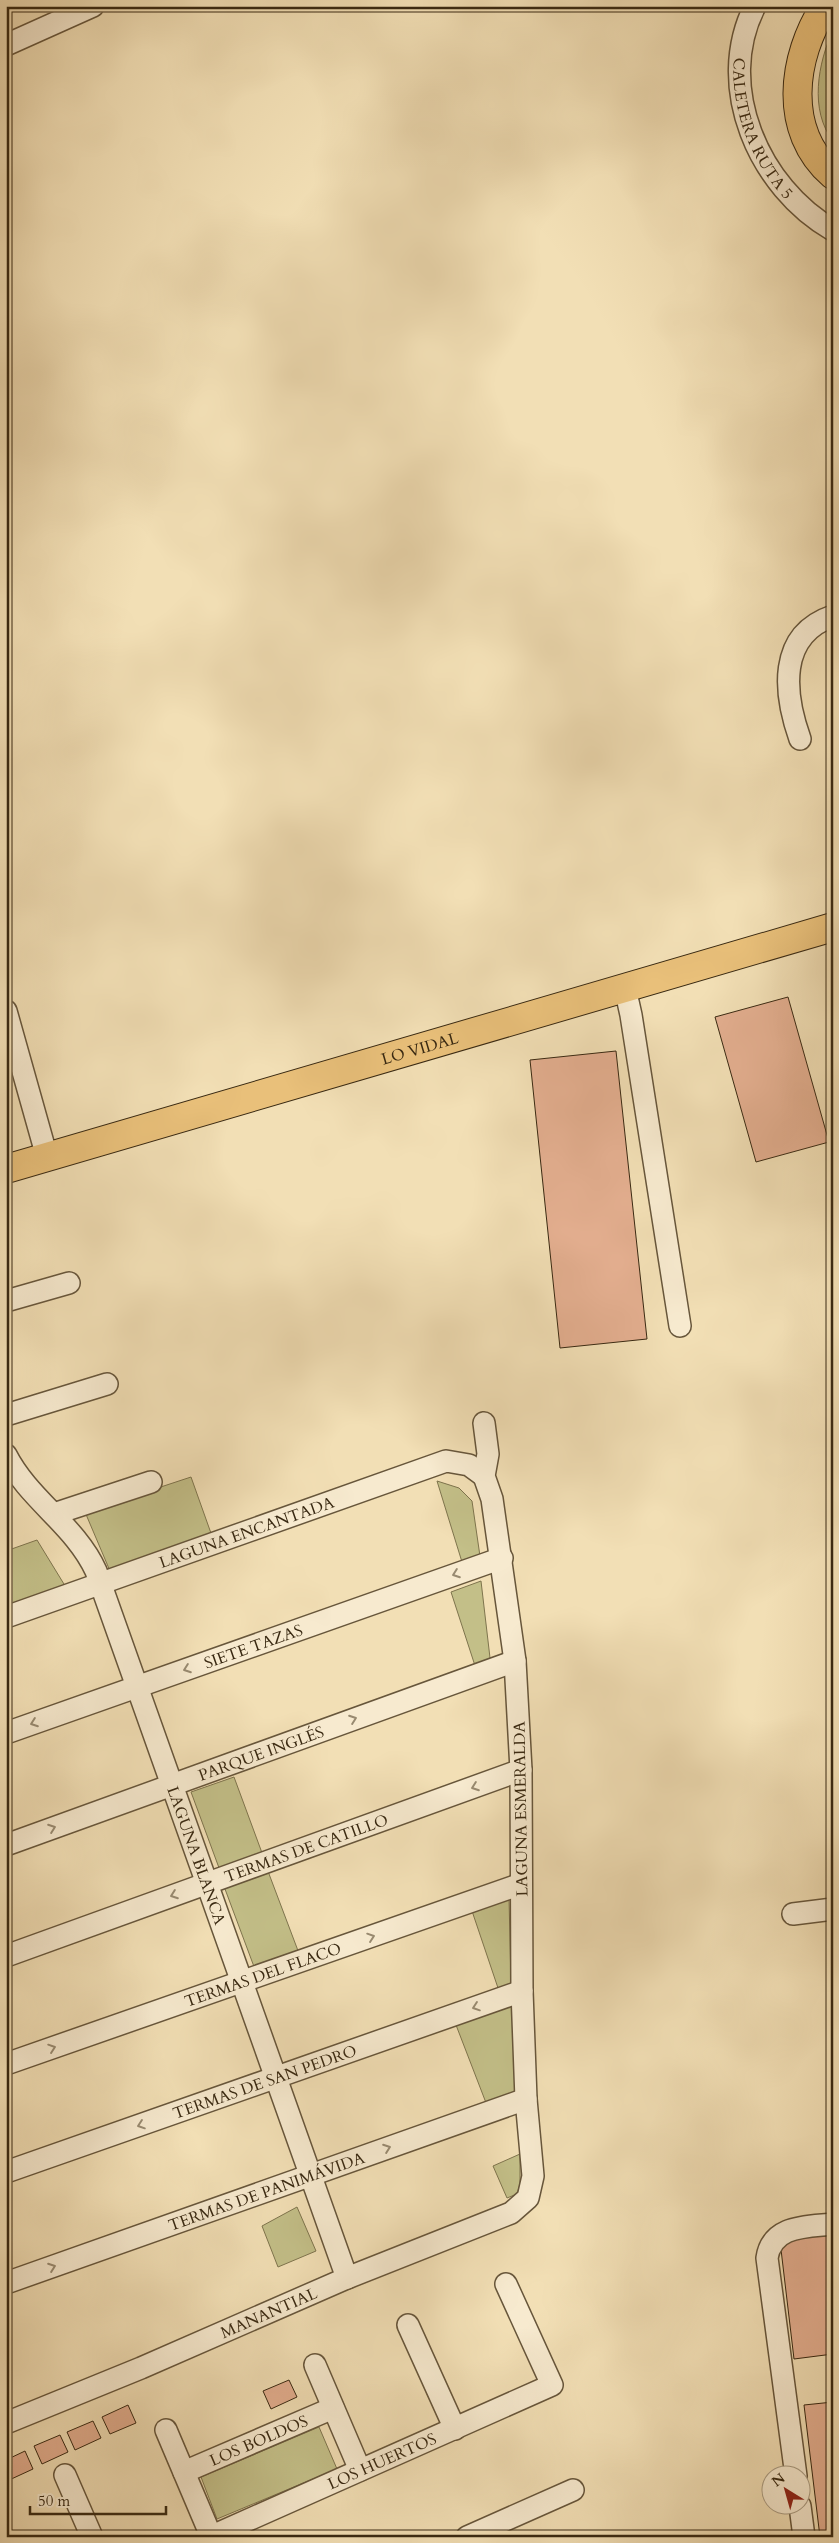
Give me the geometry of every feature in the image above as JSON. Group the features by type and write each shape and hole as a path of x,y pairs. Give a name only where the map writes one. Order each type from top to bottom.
{"main road":[{"path":"825,6 810,32 801,57 798,101 802,125 808,142 817,158 833,175"},
{"name":"LO VIDAL","path":"6,1169 833,927"}],"street":[{"path":"6,46 67,12 93,6"},
{"name":"CALETERA RUTA 5","path":"755,6 744,40 740,71 748,124 761,156 780,185 800,207 833,230"},
{"path":"800,739 790,707 790,661 799,640 807,631 824,619 833,616"},
{"path":"625,988 631,1014 680,1326"},
{"path":"6,1011 47,1157"},
{"path":"6,1301 69,1283"},
{"path":"6,1415 107,1384"},
{"name":"LAGUNA ESMERALDA","path":"484,1423 488,1454 484,1476 492,1499 502,1558 515,1661 520,1770 522,1991 526,2099 533,2176 528,2198"},
{"name":"LAGUNA BLANCA","path":"6,1455 25,1484 80,1542 90,1558 101,1584 347,2278"},
{"name":"LAGUNA ENCANTADA","path":"6,1617 446,1461 469,1465 484,1476"},
{"path":"54,1514 151,1482"},
{"name":"SIETE TAZAS","path":"6,1733 502,1558"},
{"name":"PARQUE INGLÉS","path":"6,1845 515,1661"},
{"name":"TERMAS DE CATILLO","path":"6,1956 520,1770"},
{"name":"TERMAS DEL FLACO","path":"6,2064 521,1884"},
{"path":"793,1914 833,1909"},
{"name":"TERMAS DE SAN PEDRO","path":"6,2172 522,1991"},
{"name":"TERMAS DE PANIMÁVIDA","path":"6,2283 526,2099"},
{"name":"MANANTIAL","path":"6,2423 141,2368 347,2278 511,2213 528,2198"},
{"path":"795,2466 767,2258 774,2240 787,2230 833,2224"},
{"name":"LOS HUERTOS","path":"211,2537 552,2386 506,2284"},
{"path":"408,2325 455,2429"},
{"path":"315,2365 360,2470"},
{"name":"LOS BOLDOS","path":"184,2472 333,2408"},
{"path":"166,2430 211,2537"},
{"path":"65,2475 92,2537"},
{"path":"468,2537 572,2490"},
{"path":"801,2516 804,2537"}],"shaded area":[{"path":"833,30 833,141 825,129 821,115 818,101 818,86 823,57"},
{"path":"191,1477 212,1536 110,1571 85,1512"},
{"path":"437,1481 459,1488 472,1501 482,1570 466,1575"},
{"path":"37,1540 67,1589 6,1610 6,1551"},
{"path":"481,1581 492,1675 479,1678 451,1592"},
{"path":"234,1777 265,1861 222,1876 191,1792"},
{"path":"266,1866 300,1956 256,1972 222,1881"},
{"path":"509,1898 511,1984 498,1988 472,1911"},
{"path":"516,2002 518,2096 488,2108 456,2025"},
{"path":"520,2154 520,2184 517,2194 507,2198 493,2166"},
{"path":"297,2207 316,2251 278,2267 262,2226"},
{"path":"319,2427 337,2469 217,2519 201,2477"}],"building":[{"path":"788,997 829,1142 756,1162 715,1017"},
{"path":"616,1051 647,1339 560,1348 530,1060"},
{"path":"833,2234 833,2354 794,2359 780,2241"},
{"path":"289,2380 297,2397 271,2409 263,2391"},
{"path":"833,2402 833,2537 820,2537 804,2405"},
{"path":"128,2405 136,2423 110,2434 102,2417"},
{"path":"93,2421 101,2438 75,2450 67,2432"},
{"path":"60,2435 68,2452 42,2464 34,2446"},
{"path":"25,2451 33,2469 7,2481 6,2460"}]}
